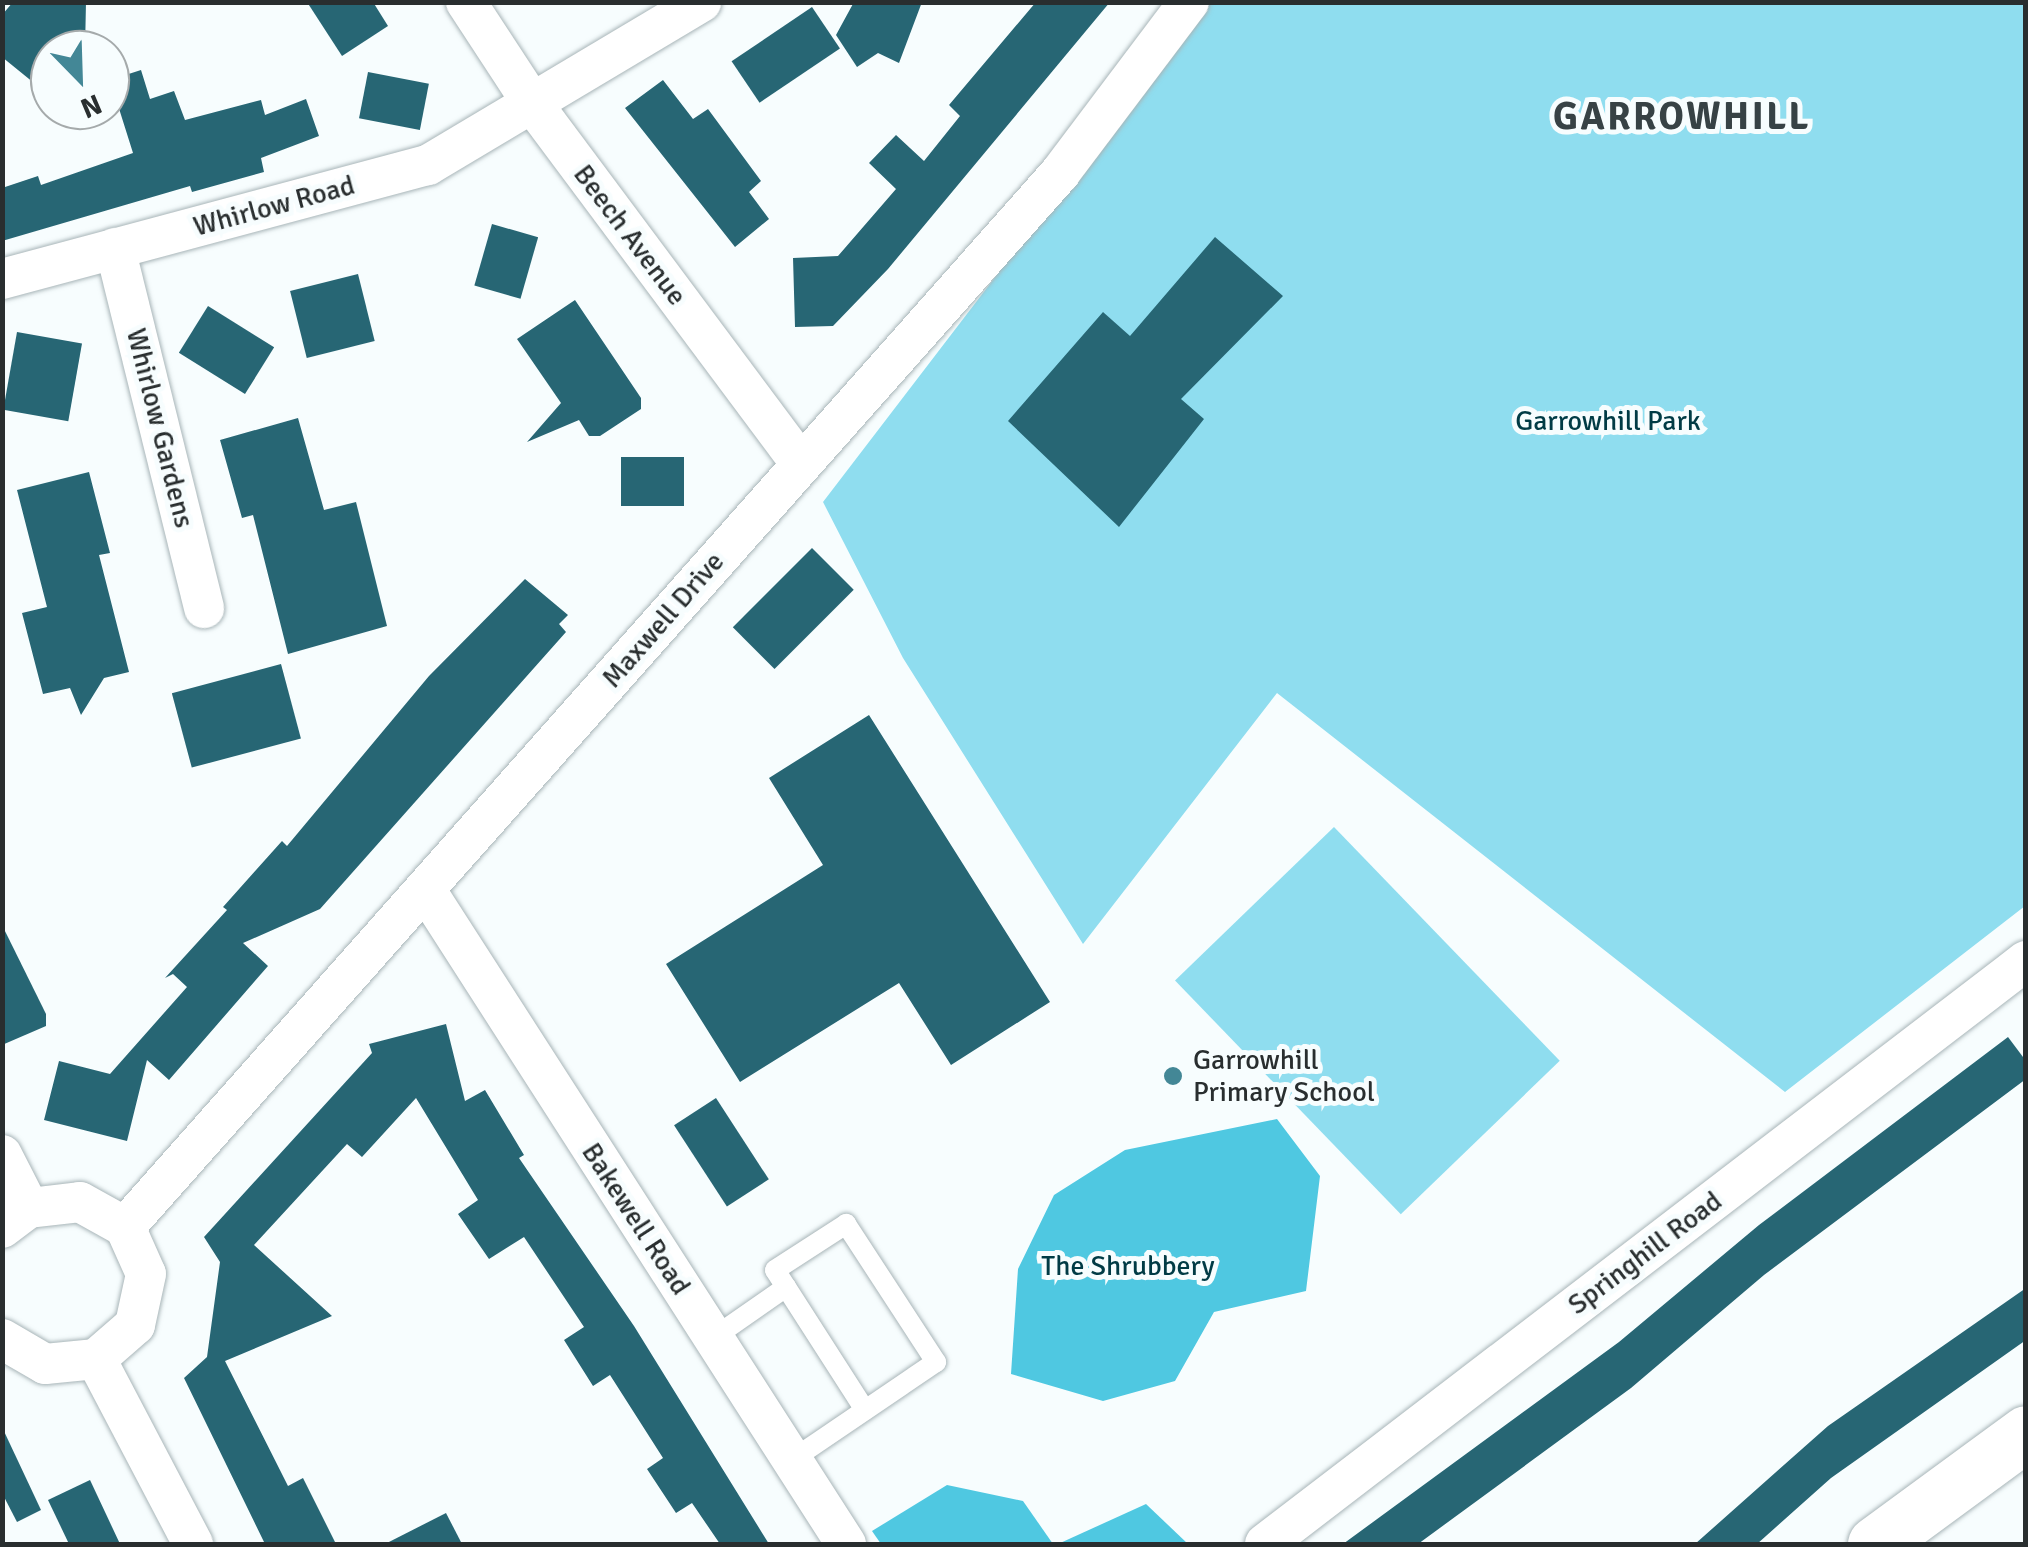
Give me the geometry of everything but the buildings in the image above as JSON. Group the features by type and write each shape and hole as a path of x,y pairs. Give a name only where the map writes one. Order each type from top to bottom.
{"main road":[{"path":"1875,1544 2026,1433"}],"street":[{"name":"Beech Avenue","path":"466,2 532,103 800,464"},
{"name":"Whirlow Road","path":"2,279 428,165 701,2"},
{"name":"Maxwell Drive","path":"124,1227 427,892 1060,173 1189,2"},
{"name":"Whirlow Gardens","path":"115,248 204,608"},
{"name":"Bakewell Road","path":"427,892 846,1544"},
{"name":"Springhill Road","path":"1266,1544 2026,961"},
{"path":"2,1155 16,1218 80,1202 124,1227 146,1274 144,1300 135,1324 96,1360 46,1364 2,1339"},
{"path":"96,1360 193,1544"}],"lane":[{"path":"792,1460 936,1362 846,1224 775,1270 865,1410"},
{"path":"712,1338 786,1286"}],"green space":[{"name":"Garrowhill Park","path":"1205,3 2025,3 2025,906 1785,1092 1277,693 1083,944 903,658 823,502"},
{"path":"1334,827 1560,1061 1401,1214 1175,981"},
{"name":"The Shrubbery","path":"1277,1119 1320,1176 1306,1291 1214,1312 1175,1381 1103,1401 1011,1374 1018,1269 1054,1195 1125,1150"},
{"path":"947,1485 1023,1501 1053,1544 881,1544 872,1531"},
{"path":"1146,1504 1188,1544 1058,1544"}],"place":[{"name":"Garrowhill Primary School","path":"1173,1076"}],"district":[{"name":"GARROWHILL","path":"1682,117"}]}
